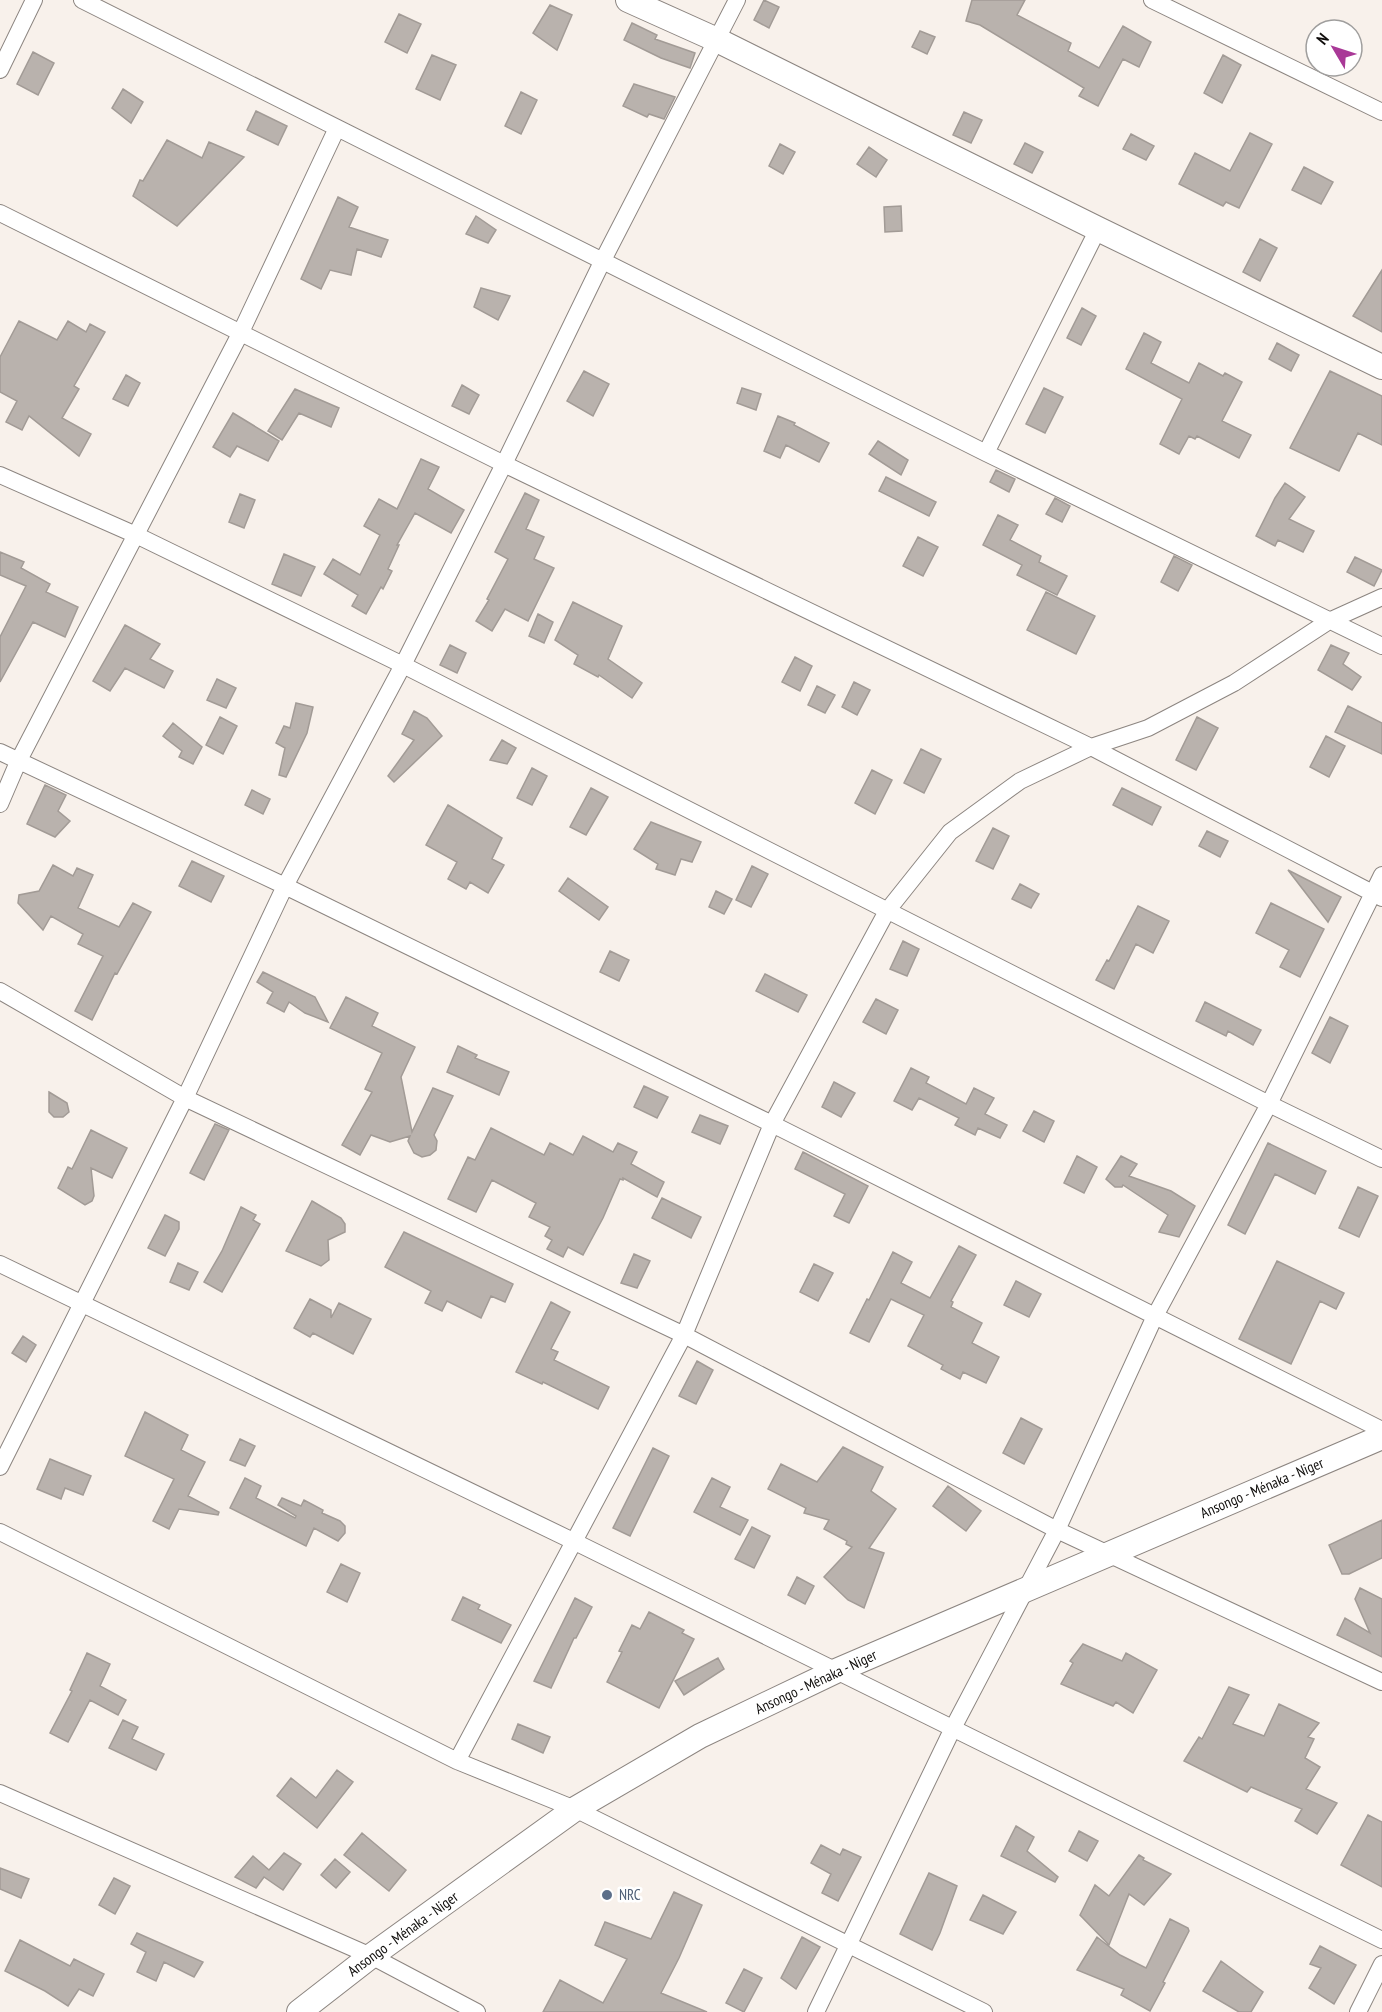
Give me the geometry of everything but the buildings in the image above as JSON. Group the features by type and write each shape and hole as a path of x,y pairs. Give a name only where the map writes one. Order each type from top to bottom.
{"main road":[{"path":"628,0 717,40 1382,367"},
{"name":"Ansongo - Ménaka - Niger","path":"299,2012 371,1956 575,1809 700,1736 836,1671 1382,1437"}],"street":[{"path":"0,70 34,0"},
{"path":"82,0 986,453 1382,646"},
{"path":"0,1467 186,1098 285,886 403,665 602,262 737,0"},
{"path":"1152,0 1382,112"},
{"path":"0,804 18,762 241,332 338,128"},
{"path":"0,213 504,464 1091,747 1377,896"},
{"path":"986,453 1098,229"},
{"path":"0,475 136,534 403,665 1269,1104 1382,1159"},
{"path":"457,1761 684,1335 772,1124 887,910 950,832 1020,781 1091,747 1149,728 1234,683 1329,621 1382,597"},
{"path":"0,752 285,886 772,1124 1382,1430"},
{"path":"816,2012 953,1728 1057,1530 1155,1316 1377,896 1382,875"},
{"path":"0,991 186,1098 684,1335 1057,1530 1382,1682"},
{"path":"0,1264 573,1541 1382,1940"},
{"path":"0,1532 457,1761 575,1809 984,2012"},
{"path":"0,1793 371,1956 477,2012"},
{"path":"1358,2012 1382,1964"}],"place":[{"name":"NRC","path":"607,1895"}]}
